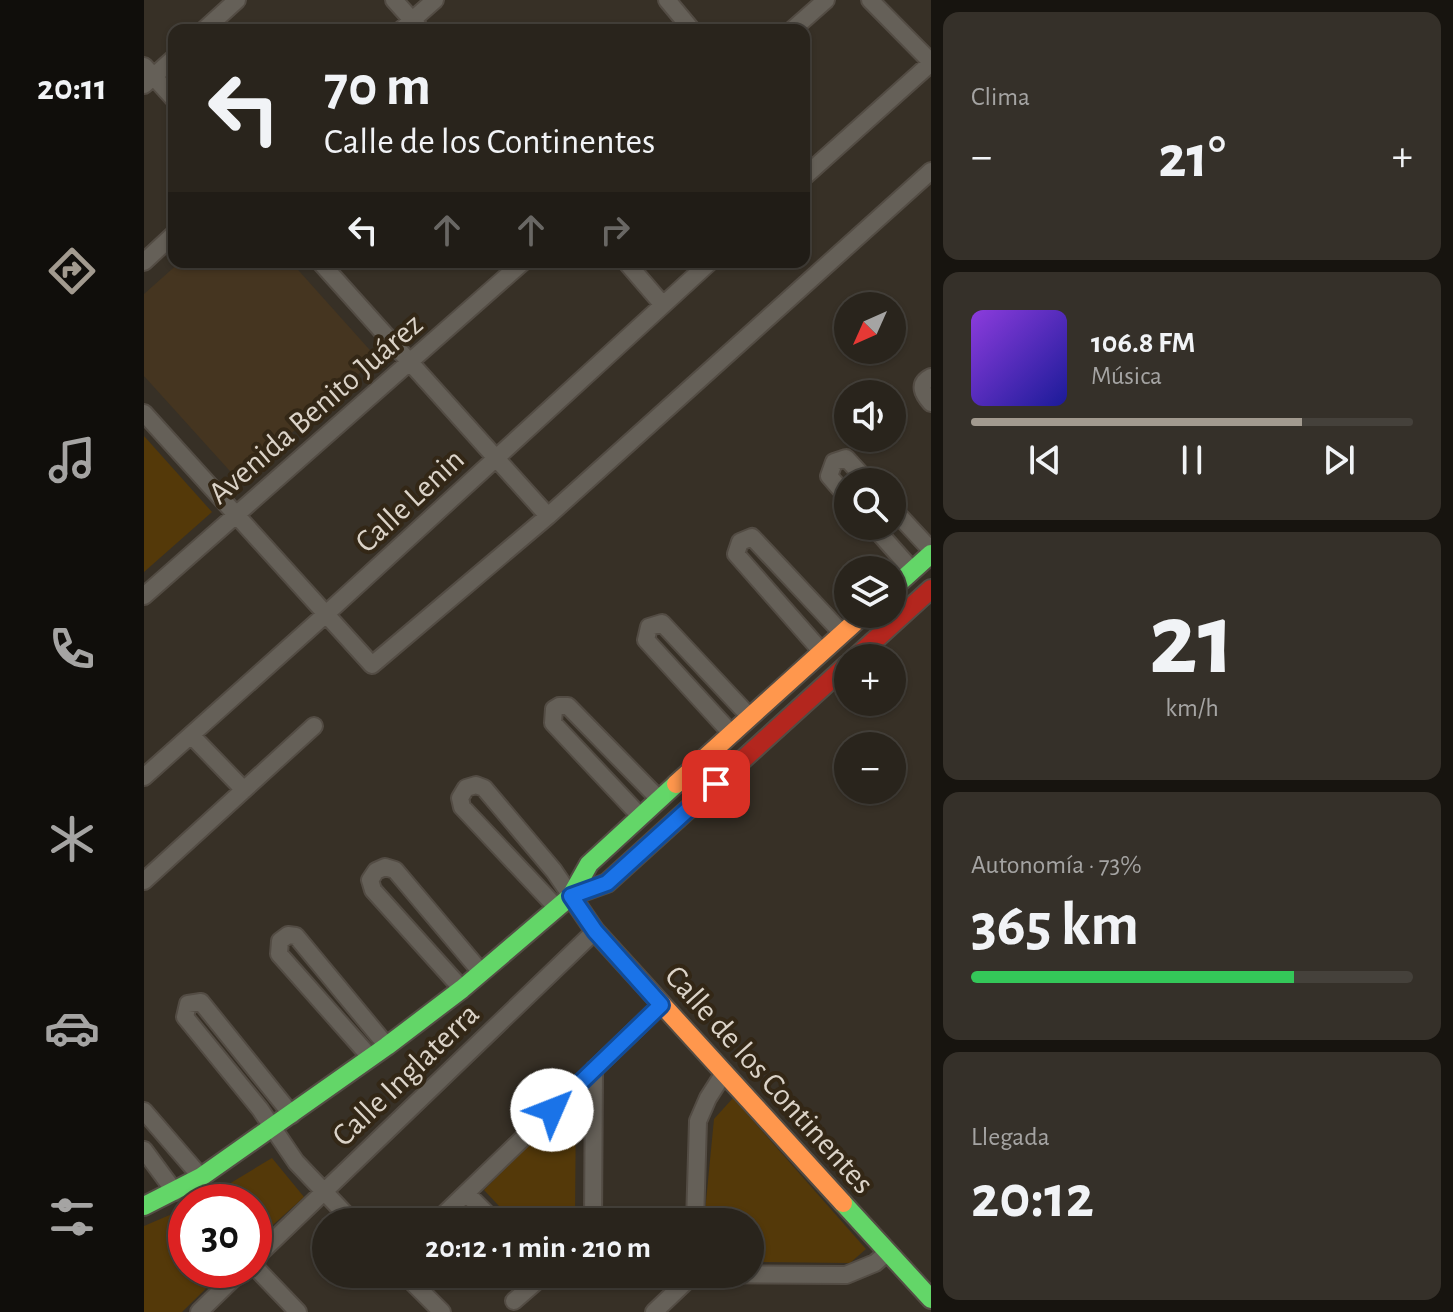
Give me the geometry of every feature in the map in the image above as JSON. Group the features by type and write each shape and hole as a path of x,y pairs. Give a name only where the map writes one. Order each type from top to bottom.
{"street":[{"path":"211,24 237,0"},
{"path":"394,0 409,24"},
{"path":"414,24 435,0"},
{"path":"667,0 687,24"},
{"path":"799,24 826,0"},
{"path":"810,169 931,63 870,0"},
{"path":"168,62 147,76 168,94"},
{"path":"144,413 372,665 548,516 931,171"},
{"path":"144,262 168,240"},
{"path":"328,268 548,516"},
{"name":"Avenida Benito Juárez","path":"144,596 516,268"},
{"path":"631,268 663,305"},
{"name":"Calle Lenin","path":"147,768 191,735 326,614 703,268"},
{"path":"931,377 922,388 922,393 931,403"},
{"path":"834,482 829,476 834,462 846,458 855,468"},
{"path":"906,524 931,552 906,576"},
{"path":"817,647 736,554 740,542 752,537 834,625"},
{"path":"885,540 912,570"},
{"path":"870,644 931,589"},
{"path":"731,733 646,640 649,627 662,623 750,717"},
{"path":"564,902 589,864 750,717 837,628"},
{"path":"189,1184 387,1046 462,989 564,902 607,883 834,677"},
{"path":"640,816 553,723 554,709 568,706 659,799"},
{"path":"144,881 314,726"},
{"path":"191,735 244,790"},
{"path":"476,785 484,788 554,871 564,902 462,807 460,798 466,788 476,785"},
{"path":"462,989 373,890 370,880 376,871 385,867 395,870 481,972"},
{"name":"Calle de los Continentes","path":"564,902 595,931 931,1299"},
{"name":"Calle Inglaterra","path":"272,1241 595,931"},
{"path":"371,1058 279,954 280,941 288,935 296,936 387,1046"},
{"path":"292,1115 201,1002 188,1004 185,1017 260,1109 296,1162 339,1208"},
{"path":"450,1208 661,1005"},
{"path":"593,1208 594,1069"},
{"path":"695,1208 698,1121 724,1073"},
{"path":"144,1111 201,1177"},
{"path":"144,1150 169,1184"},
{"path":"466,1193 481,1208"},
{"path":"144,1206 168,1195"},
{"path":"764,1274 846,1275 875,1263 888,1252"},
{"path":"272,1285 298,1312"},
{"path":"199,1312 224,1288"},
{"path":"418,1288 442,1312"},
{"path":"514,1301 529,1288"},
{"path":"654,1312 679,1288"}],"shaded area":[{"path":"173,268 296,268 377,358 238,480 144,376 144,294"},
{"path":"144,436 212,512 144,572"},
{"path":"576,1097 575,1208 501,1208 484,1190"},
{"path":"733,1098 866,1249 850,1263 764,1262 764,1208 705,1208 714,1119"},
{"path":"272,1158 304,1197 272,1226 272,1184 229,1184"},
{"path":"168,1216 168,1288 207,1288 182,1312 144,1312 144,1226"}],"traffic: fast":[{"path":"906,576 931,554"},
{"path":"144,1206 201,1177 387,1046 462,989 571,896 589,864 676,784"},
{"path":"843,1203 931,1299"}],"traffic: slow":[{"path":"676,784 849,628"},
{"path":"571,896 595,931 843,1203"}],"traffic: jam":[{"path":"870,644 931,589"},
{"path":"571,896 607,883 834,677"}],"route":[{"path":"552,1110 661,1005 595,931 571,896 607,883 716,784"}]}
